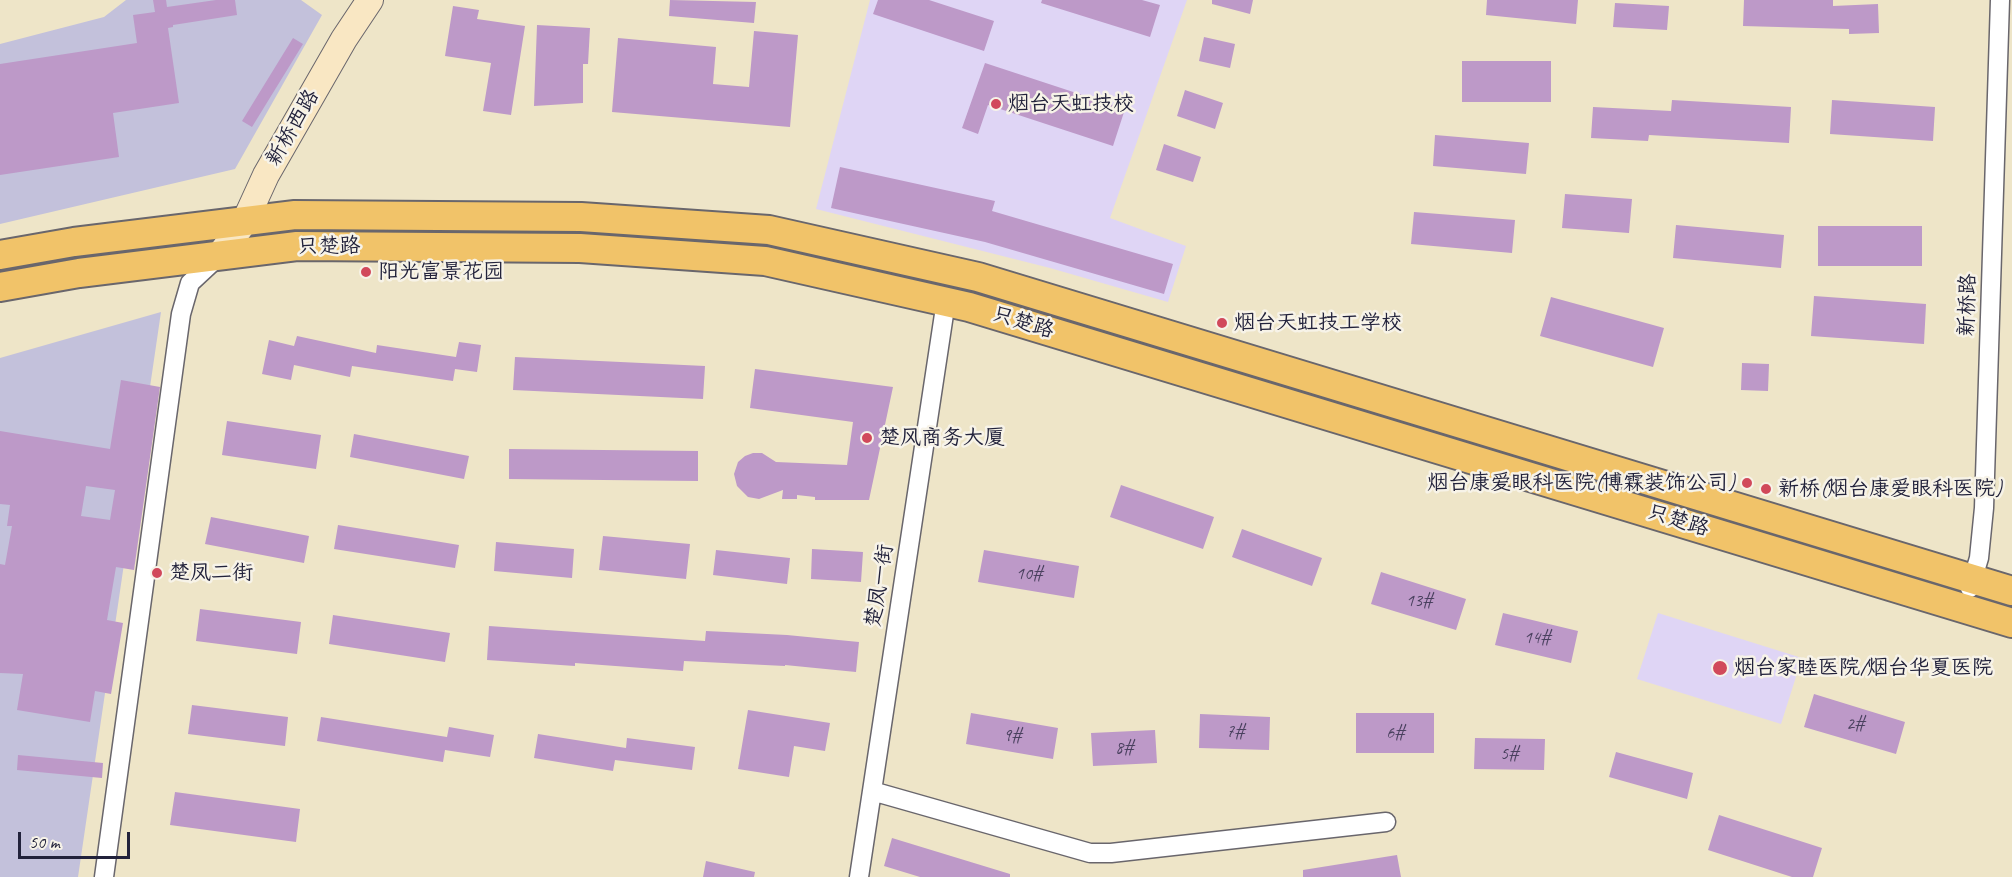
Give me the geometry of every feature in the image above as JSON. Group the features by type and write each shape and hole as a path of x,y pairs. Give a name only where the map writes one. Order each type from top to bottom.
{"main road":[{"name":"只楚路","path":"0,255 74,242 295,215 581,217 769,230 978,277 2012,591"},
{"name":"只楚路","path":"0,287 79,273 297,246 580,248 765,261 992,314 2012,623"}],"street":[{"name":"新桥西路","path":"219,256 245,221 266,175 344,39 370,0"},
{"name":"新桥路","path":"1964,608 1979,558 1984,508 2000,0"},
{"path":"104,877 181,314 190,283 219,256"},
{"name":"楚凤一街","path":"859,877 946,302"},
{"path":"872,791 1090,853 1111,853 1386,822"}],"shaded area":[{"path":"126,0 301,0 322,15 235,169 0,224 0,44 104,17"},
{"name":"烟台天虹技校","path":"870,0 1187,0 1110,218 1186,246 1168,302 1050,268 816,209"},
{"path":"161,312 78,877 0,877 0,358"},
{"name":"烟台家睦医院/烟台华夏医院","path":"1658,613 1802,658 1781,724 1637,679"}],"building":[{"path":"153,0 166,0 167,7 216,0 235,0 237,15 173,25 168,28 179,103 113,113 119,157 0,175 0,64 137,43 133,15 155,12"},
{"path":"670,0 756,2 754,23 669,16"},
{"path":"878,0 929,0 994,21 984,51 873,14"},
{"path":"1042,0 1142,0 1160,5 1150,37 1041,3"},
{"path":"1212,0 1253,0 1250,14 1212,4"},
{"path":"1487,0 1578,0 1576,24 1486,15"},
{"path":"1744,0 1833,0 1833,6 1878,4 1879,33 1849,34 1849,29 1743,26"},
{"path":"1615,3 1669,6 1667,30 1613,27"},
{"path":"453,6 479,10 477,19 525,26 511,115 483,111 491,63 445,56"},
{"path":"537,25 590,28 588,64 583,64 583,103 534,106"},
{"path":"754,31 798,35 790,127 612,112 618,38 716,47 713,84 749,87"},
{"path":"1204,37 1235,44 1230,68 1199,61"},
{"path":"293,38 303,44 252,127 242,121"},
{"path":"1462,61 1551,61 1551,102 1462,102"},
{"path":"985,63 1125,109 1113,146 988,105 978,134 962,128"},
{"path":"1185,90 1223,103 1215,129 1177,116"},
{"path":"1672,100 1791,107 1789,143 1649,135 1648,141 1591,138 1593,107 1671,111"},
{"path":"1832,100 1935,107 1933,141 1830,134"},
{"path":"1435,135 1529,143 1526,174 1433,166"},
{"path":"1164,144 1201,157 1193,182 1156,170"},
{"path":"840,167 995,201 992,211 1173,264 1164,294 985,242 831,208"},
{"path":"1565,194 1632,199 1629,233 1562,228"},
{"path":"1414,212 1515,220 1512,253 1411,244"},
{"path":"1676,225 1784,235 1781,268 1673,258"},
{"path":"1818,226 1922,226 1922,266 1818,266"},
{"path":"1814,296 1926,304 1924,344 1811,336"},
{"path":"1551,297 1664,328 1653,367 1540,336"},
{"path":"297,336 376,353 377,345 456,357 459,342 481,345 477,372 455,369 453,381 352,366 350,377 294,365 291,380 262,374 269,340 294,346"},
{"path":"515,357 705,366 703,399 513,390"},
{"path":"1742,363 1769,364 1768,391 1741,390"},
{"name":"楚风商务大厦","path":"755,369 893,387 869,500 815,500 815,497 797,495 797,499 782,499 783,490 759,499 748,497 737,486 734,474 738,462 753,453 762,453 776,462 847,465 853,422 750,408"},
{"path":"121,380 160,387 134,570 116,567 107,620 123,623 111,694 95,691 90,722 17,710 23,674 0,673 0,564 5,565 12,526 7,526 10,505 0,504 0,431 110,449","holes":["86,486 115,490 110,520 81,516"]},
{"path":"227,421 321,435 316,469 222,455"},
{"path":"354,434 469,456 464,479 350,457"},
{"path":"509,449 698,451 698,481 509,479"},
{"path":"1121,485 1214,517 1203,549 1110,517"},
{"path":"211,517 309,536 304,563 205,544"},
{"path":"338,525 459,545 455,568 334,549"},
{"path":"1242,529 1322,558 1312,586 1232,557"},
{"path":"603,536 690,544 686,579 599,570"},
{"path":"496,542 574,549 572,578 494,571"},
{"path":"812,549 863,552 861,582 811,579"},
{"path":"716,550 790,558 787,584 713,575"},
{"path":"984,550 1079,566 1074,598 978,582"},
{"path":"1381,572 1466,599 1456,630 1371,604"},
{"path":"200,609 301,622 297,654 196,641"},
{"path":"1503,613 1578,631 1571,663 1495,645"},
{"path":"333,615 450,633 445,662 329,644"},
{"path":"489,626 705,641 706,631 787,635 859,642 856,672 785,665 684,661 683,671 575,663 575,666 487,660"},
{"path":"1814,694 1905,722 1896,754 1804,727"},
{"path":"192,705 288,717 285,746 188,734"},
{"path":"748,710 830,723 825,751 794,746 789,777 738,769"},
{"path":"971,713 1058,728 1053,759 966,744"},
{"path":"1356,713 1434,713 1434,753 1356,753"},
{"path":"1200,714 1270,717 1269,750 1199,748"},
{"path":"321,717 447,737 449,727 494,735 490,757 445,750 443,762 317,741"},
{"path":"1155,730 1157,763 1093,766 1091,733"},
{"path":"538,734 626,748 627,738 695,747 692,770 615,760 613,771 534,758"},
{"path":"1475,738 1545,739 1544,770 1474,769"},
{"path":"1616,752 1693,773 1687,799 1609,777"},
{"path":"18,755 103,763 102,778 17,770"},
{"path":"175,792 300,809 296,842 170,825"},
{"path":"1719,815 1822,848 1813,877 1792,877 1708,850"},
{"path":"892,838 1010,874 1010,877 920,877 884,866"},
{"path":"1397,855 1401,877 1303,877 1303,870"},
{"path":"706,861 755,872 754,877 703,877"}],"place":[{"name":"烟台天虹技校","path":"996,104"},
{"name":"阳光富景花园","path":"366,272"},
{"name":"烟台天虹技工学校","path":"1222,323"},
{"name":"楚风商务大厦","path":"867,438"},
{"name":"烟台康爱眼科医院(博霖装饰公司)","path":"1747,483"},
{"name":"新桥(烟台康爱眼科医院)","path":"1766,489"},
{"name":"楚凤二街","path":"157,573"},
{"name":"烟台家睦医院/烟台华夏医院","path":"1720,668"}]}
